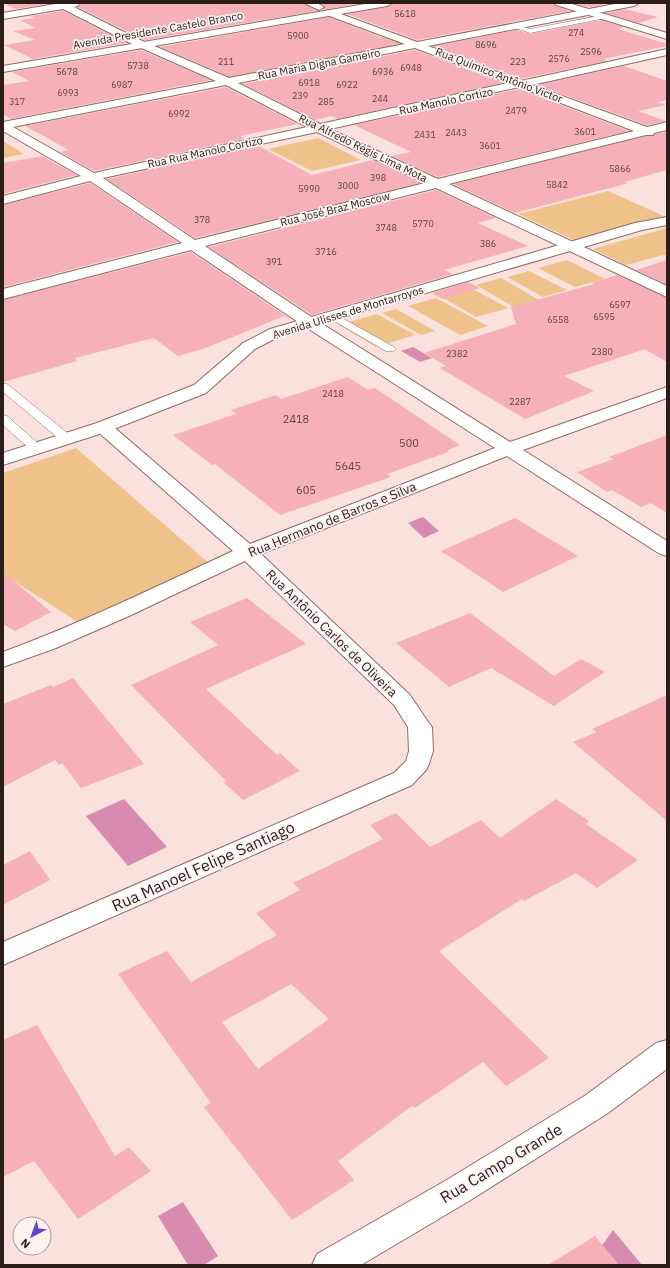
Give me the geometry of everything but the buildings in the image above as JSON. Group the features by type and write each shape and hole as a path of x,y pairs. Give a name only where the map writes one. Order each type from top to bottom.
{"street":[{"path":"3,16 62,4 84,3"},
{"path":"310,3 319,7"},
{"name":"Avenida Presidente Castelo Branco","path":"3,61 341,3"},
{"name":"Avenida Presidente Castelo Branco","path":"3,69 387,3"},
{"path":"559,3 667,36"},
{"name":"Rua Maria Digna Gameiro","path":"3,125 634,3"},
{"name":"Rua Alfredo Régis Lima Mota","path":"62,4 144,45 226,81 319,128 436,184 667,292"},
{"name":"Rua Químico Antônio Victor","path":"330,13 420,45 667,138"},
{"name":"Rua Manolo Cortizo","path":"319,128 667,52"},
{"path":"3,125 92,177 310,323 667,550"},
{"name":"Rua José Braz Moscow","path":"3,294 667,126"},
{"name":"Rua Rua Manolo Cortizo","path":"92,177 319,128"},
{"path":"3,200 92,177"},
{"name":"Avenida Ulisses de Montarroyos","path":"3,459 103,427 200,389 249,346 276,332 640,226 667,221"},
{"name":"Rua Hermano de Barros e Silva","path":"3,660 48,643 114,614 247,552 509,449 667,392"},
{"name":"Rua Antônio Carlos de Oliveira","path":"103,427 247,552 402,700 420,727 422,751 417,764 403,779"},
{"name":"Rua Manoel Felipe Santiago","path":"3,954 403,779"},
{"name":"Rua Campo Grande","path":"329,1265 457,1191 597,1104 667,1052"}],"lane":[{"path":"513,26 530,31 604,17"},
{"path":"333,316 390,350"},
{"path":"3,386 67,439"},
{"path":"3,419 37,448"}],"shaded area":[{"path":"387,36 409,45 232,78 216,71"},
{"path":"318,138 361,160 312,171 268,149"},
{"path":"3,141 24,154 3,158"},
{"path":"608,191 666,217 576,241 518,214"},
{"path":"667,228 667,254 626,265 593,249"},
{"path":"567,260 605,279 575,287 538,268"},
{"path":"529,271 567,290 543,297 507,277"},
{"path":"501,278 539,300 514,307 476,285"},
{"path":"471,288 508,308 476,317 440,296"},
{"path":"436,298 488,326 460,335 408,306"},
{"path":"396,309 435,331 421,335 382,313"},
{"path":"377,314 415,335 376,347 339,325"},
{"path":"413,347 432,358 420,362 401,351"},
{"path":"76,448 211,565 81,624 3,574 3,473"},
{"path":"423,517 439,531 424,538 408,523"},
{"path":"124,799 167,847 128,866 86,816"},
{"path":"183,1202 218,1256 204,1265 188,1265 158,1216"},
{"path":"613,1230 642,1265 604,1265 598,1251"}]}
